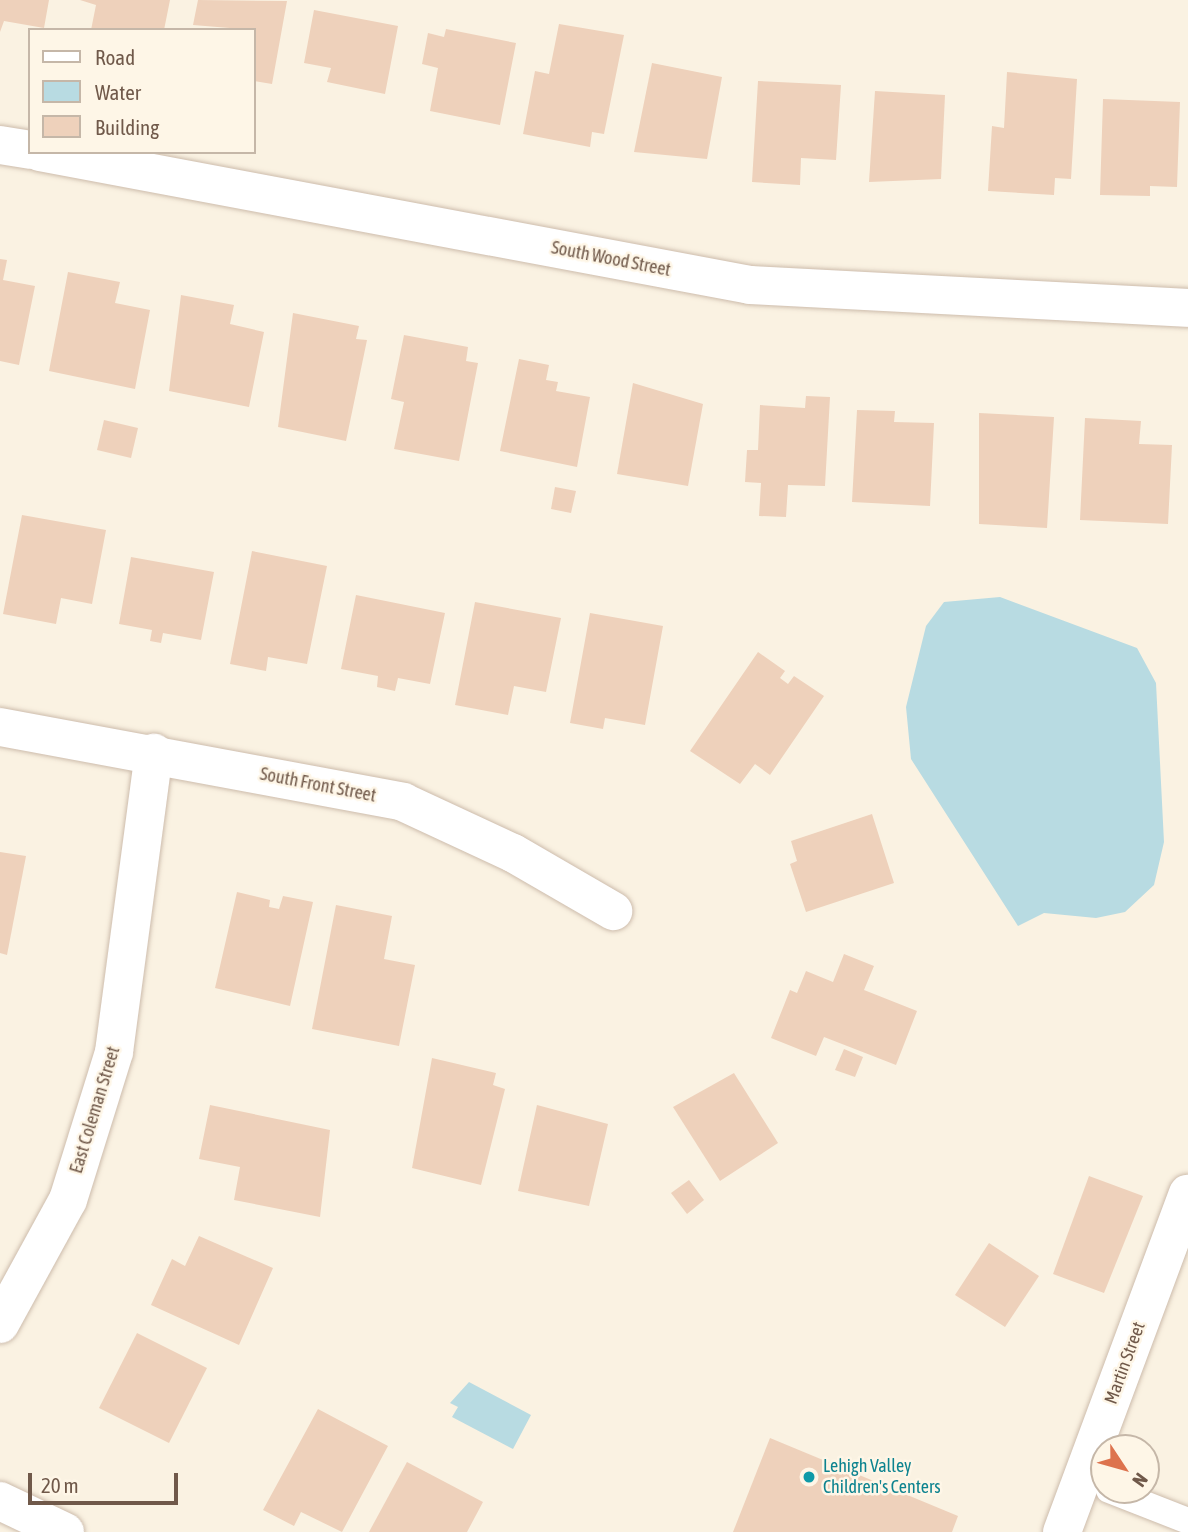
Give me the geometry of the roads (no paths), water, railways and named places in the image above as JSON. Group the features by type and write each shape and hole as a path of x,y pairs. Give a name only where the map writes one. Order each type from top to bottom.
{"street":[{"path":"0,145 28,150"},
{"name":"South Wood Street","path":"51,154 750,285 1188,308"},
{"name":"South Front Street","path":"0,727 154,753 403,802 513,853 613,911"},
{"name":"East Coleman Street","path":"0,1324 68,1200 114,1052 154,753"},
{"name":"Martin Street","path":"1115,1434 1188,1194"},
{"name":"Martin Street","path":"1062,1532 1090,1497"},
{"path":"0,1501 65,1532"}],"lane":[{"path":"1145,1504 1188,1521"}],"water":[{"path":"1000,597 1137,648 1156,683 1164,842 1154,885 1125,912 1096,918 1044,913 1018,926 911,759 906,707 926,626 944,602"},
{"path":"469,1382 531,1415 513,1449 452,1417 458,1407 450,1403"}],"place":[{"name":"Lehigh Valley Children's Centers","path":"809,1477"}]}
